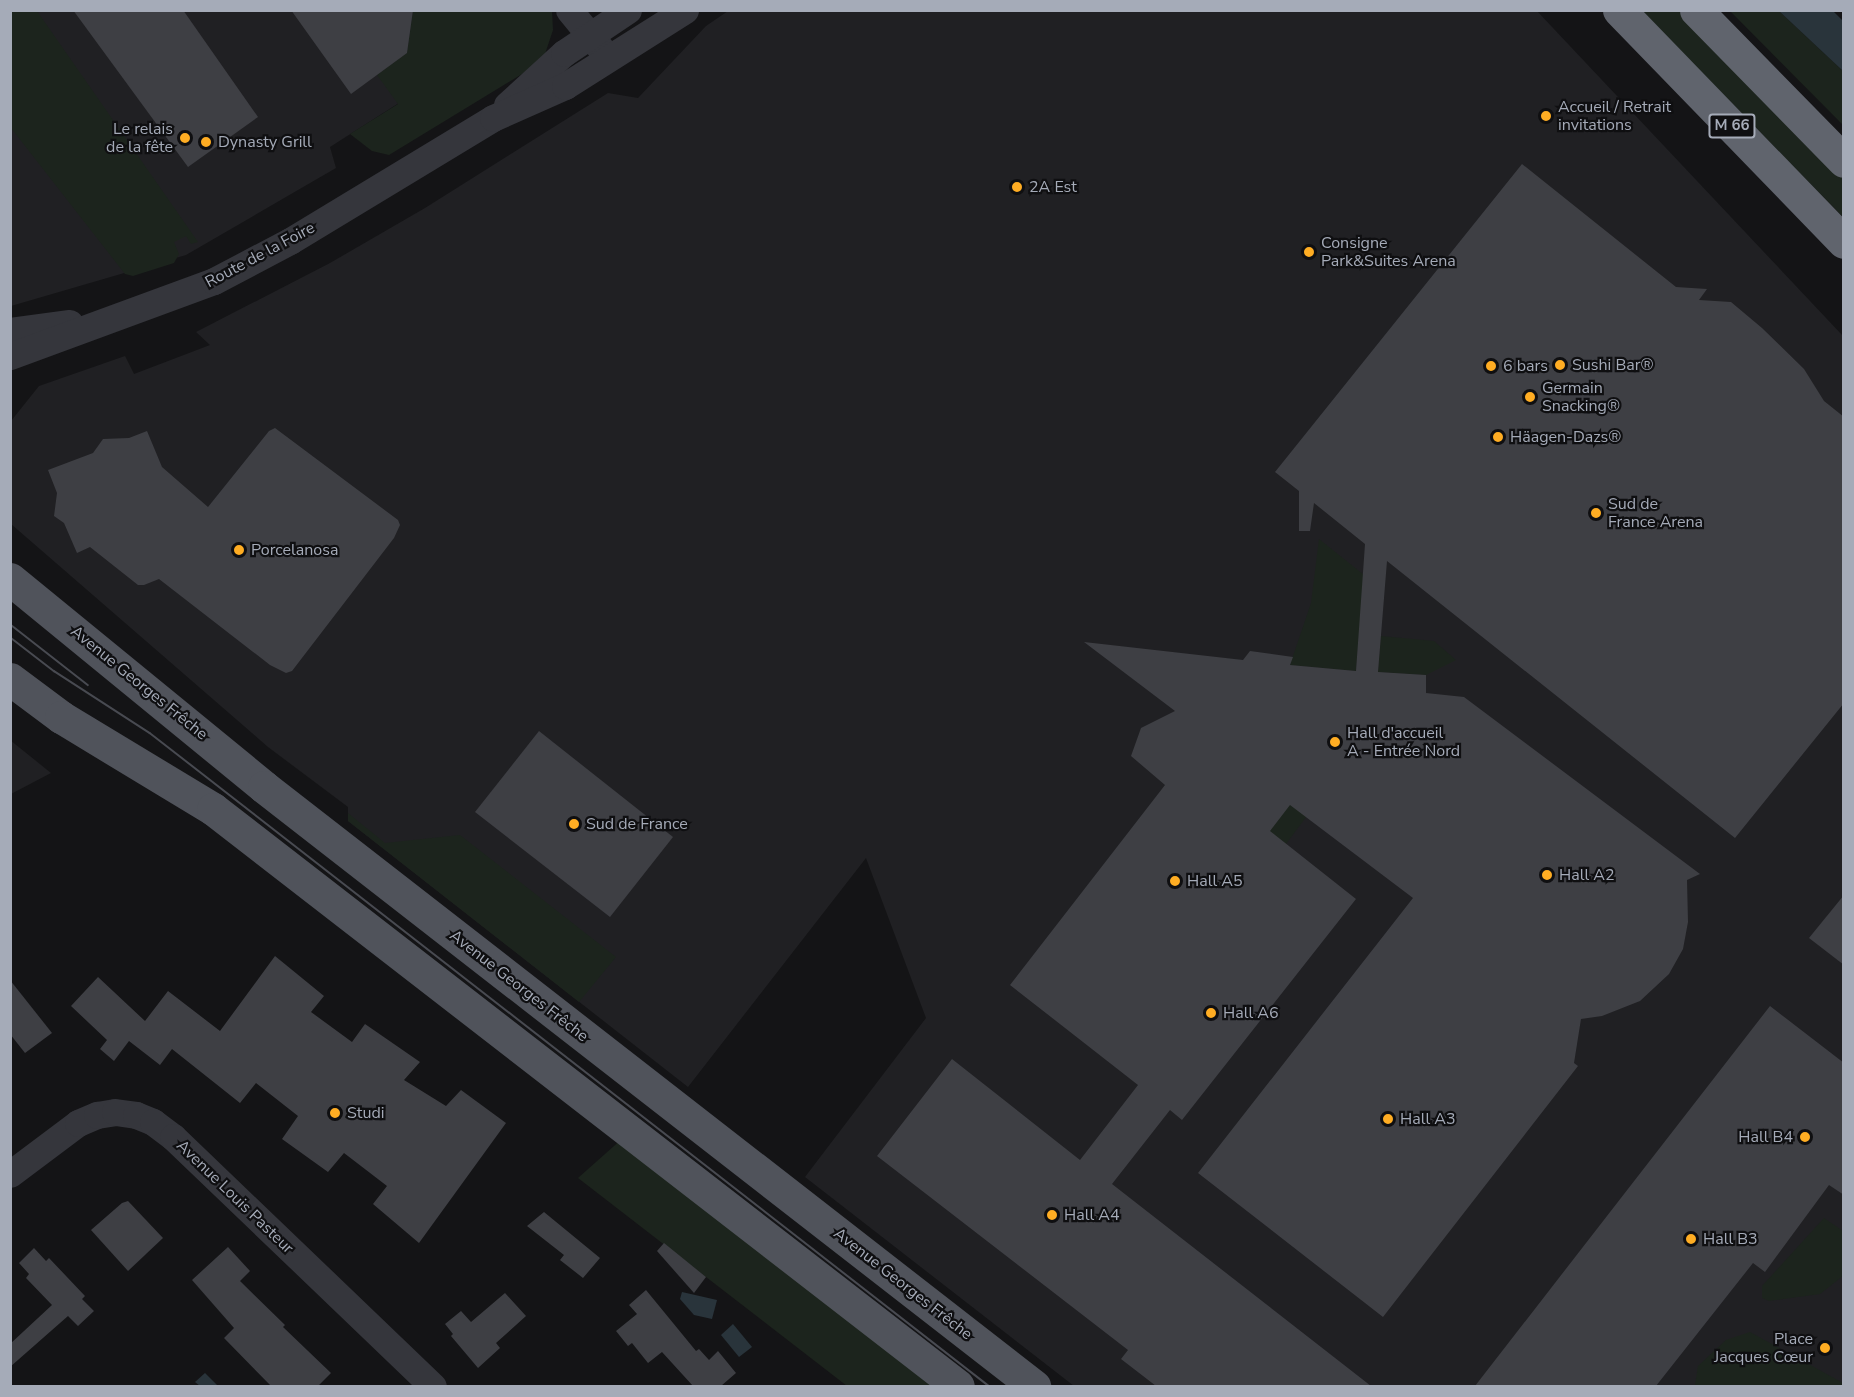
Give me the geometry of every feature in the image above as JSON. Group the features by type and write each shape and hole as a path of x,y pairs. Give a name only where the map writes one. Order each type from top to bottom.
{"highway":[{"name":"M 66","path":"1619,10 1844,242"},
{"path":"1695,10 1844,162"}],"main road":[{"name":"Avenue Georges Frêche","path":"10,579 264,787 1034,1386"},
{"path":"10,679 61,717 213,809 958,1386"}],"street":[{"path":"569,10 584,23 611,58"},
{"name":"Route de la Foire","path":"493,118 564,53 584,23 628,10"},
{"name":"Route de la Foire","path":"10,356 127,315 214,281 290,241 493,118 565,86 685,10"},
{"path":"10,332 127,315"},
{"name":"Avenue Louis Pasteur","path":"10,1174 78,1123 97,1115 115,1112 136,1115 153,1122 172,1137 433,1386"}],"shaded area":[{"path":"11,10 37,11 198,242 191,244 186,236 174,242 179,254 174,263 133,276 125,274 11,128"},
{"path":"11,11 543,11 330,147 336,168 186,255 11,306"},
{"path":"413,11 552,11 553,30 545,54 527,71 389,155 372,151 350,134 398,104 377,75 407,53"},
{"path":"728,11 1537,11 1843,336 1843,1386 1074,1386 805,1177 926,1018 866,858 688,1087 348,821 348,807 268,747 11,524 11,421 39,386 125,356 134,374 210,345 196,332 330,263 425,208 608,93 638,98 706,26"},
{"path":"1642,11 1679,11 1843,179 1843,217"},
{"path":"1730,11 1779,11 1843,71 1843,125"},
{"path":"1779,11 1833,11 1843,21 1843,71"},
{"path":"1319,539 1364,575 1356,671 1290,665 1311,603"},
{"path":"1381,636 1434,641 1456,660 1426,675 1378,672"},
{"path":"10,740 51,773 11,794 10,794"},
{"path":"1282,792 1309,813 1286,844 1259,824"},
{"path":"348,813 385,843 460,835 616,957 579,1002 348,821"},
{"path":"623,1138 938,1386 847,1386 578,1178"},
{"path":"1824,1218 1843,1231 1843,1276 1820,1294 1769,1301 1762,1298 1762,1286"},
{"path":"682,1292 717,1300 712,1319 694,1315 680,1299"},
{"path":"733,1324 752,1347 739,1357 721,1335"},
{"path":"1750,1332 1843,1383 1843,1386 1695,1385 1698,1366 1726,1340"},
{"path":"205,1373 218,1386 200,1386 195,1382"}],"building":[{"path":"73,10 183,10 258,117 188,167"},
{"path":"291,10 413,10 407,53 351,94"},
{"path":"1522,164 1676,287 1707,289 1699,300 1731,302 1762,328 1804,369 1824,401 1844,417 1844,703 1735,838 1387,561 1378,672 1426,675 1426,693 1464,697 1700,874 1687,880 1688,922 1683,949 1669,974 1640,1001 1602,1016 1581,1019 1574,1063 1578,1066 1383,1317 1198,1173 1413,898 1290,805 1270,831 1356,899 1182,1120 1170,1110 1112,1184 1371,1386 1156,1386 1121,1359 1128,1350 877,1156 952,1059 1080,1160 1138,1085 1010,985 1165,785 1131,756 1141,728 1175,711 1084,642 1243,660 1250,651 1293,657 1290,665 1356,671 1365,544 1314,503 1310,531 1299,531 1299,491 1275,472"},
{"name":"Porcelanosa","path":"275,428 398,520 400,525 394,538 292,671 286,673 270,665 159,579 138,585 90,547 77,553 64,523 54,516 57,493 48,470 93,453 103,439 129,438 147,431 162,467 208,507 269,431"},
{"name":"Sud de France","path":"539,731 673,837 610,917 475,812"},
{"path":"1844,895 1844,965 1809,938"},
{"path":"275,956 324,996 311,1012 352,1042 365,1024 420,1062 404,1080 446,1106 461,1090 506,1123 419,1243 373,1204 387,1186 344,1153 328,1172 282,1139 298,1116 256,1083 240,1103 172,1049 160,1065 129,1041 114,1061 100,1049 107,1040 71,1006 98,977 145,1021 168,991 220,1031"},
{"path":"10,980 52,1033 25,1053 10,1034"},
{"name":"Hall B3","path":"1770,1006 1844,1063 1844,1195 1829,1185 1765,1272 1753,1263 1656,1386 1475,1386"},
{"path":"128,1201 163,1238 128,1271 91,1230 122,1203"},
{"path":"544,1212 600,1258 583,1278 560,1260 564,1255 527,1226"},
{"path":"664,1243 706,1277 694,1293 657,1251"},
{"path":"228,1247 250,1271 240,1281 331,1373 318,1386 271,1386 224,1338 234,1328 192,1280"},
{"path":"34,1248 46,1261 49,1258 85,1296 82,1299 94,1311 78,1326 68,1316 10,1367 10,1344 52,1305 26,1278 29,1274 19,1263"},
{"path":"646,1290 696,1351 699,1349 709,1360 718,1351 736,1373 721,1386 693,1386 662,1352 648,1363 632,1343 628,1346 616,1331 637,1314 629,1305"},
{"path":"505,1293 526,1316 496,1343 500,1348 478,1368 451,1336 453,1334 445,1324 461,1311 471,1322"}],"tram line":[{"path":"10,624 88,685"},
{"path":"10,637 54,671 150,733 989,1386"}],"place":[{"name":"Accueil / Retrait invitations","path":"1546,116"},
{"name":"Le relais de la fête","path":"185,138"},
{"name":"Dynasty Grill","path":"206,142"},
{"name":"2A Est","path":"1017,187"},
{"name":"Consigne Park&Suites Arena","path":"1309,252"},
{"name":"Sushi Bar®","path":"1560,365"},
{"name":"6 bars","path":"1491,366"},
{"name":"Germain Snacking®","path":"1530,397"},
{"name":"Häagen-Dazs®","path":"1498,437"},
{"name":"Sud de France Arena","path":"1596,513"},
{"name":"Porcelanosa","path":"239,550"},
{"name":"Hall d'accueil A - Entrée Nord","path":"1335,742"},
{"name":"Sud de France","path":"574,824"},
{"name":"Hall A2","path":"1547,875"},
{"name":"Hall A5","path":"1175,881"},
{"name":"Hall A6","path":"1211,1013"},
{"name":"Studi","path":"335,1113"},
{"name":"Hall A3","path":"1388,1119"},
{"name":"Hall B4","path":"1805,1137"},
{"name":"Hall A4","path":"1052,1215"},
{"name":"Hall B3","path":"1691,1239"},
{"name":"Place Jacques Cœur","path":"1825,1348"}]}
